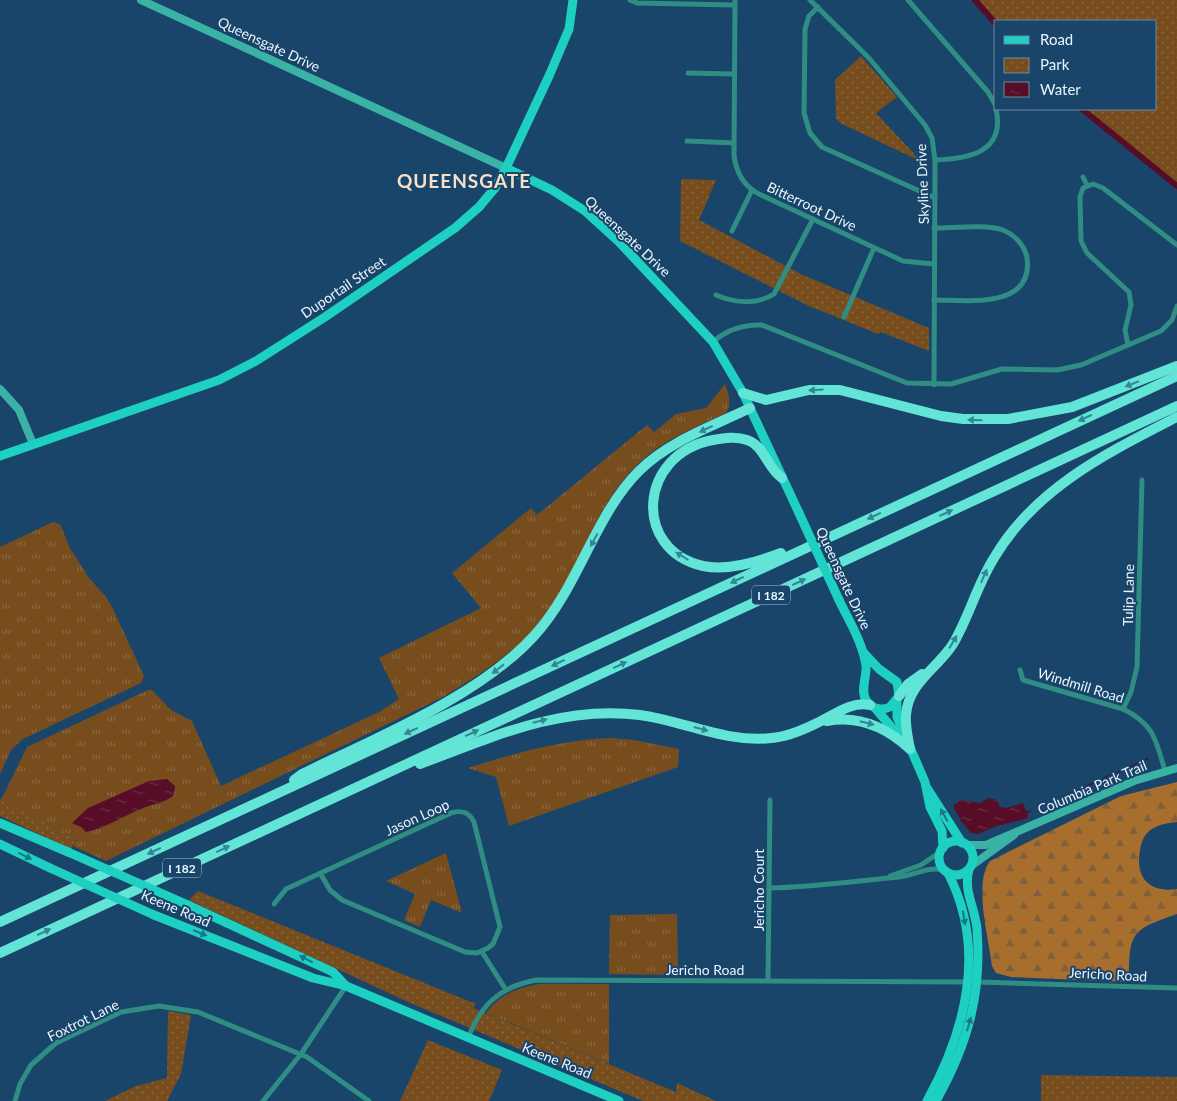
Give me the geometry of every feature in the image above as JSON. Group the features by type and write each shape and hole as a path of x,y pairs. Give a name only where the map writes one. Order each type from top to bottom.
{"highway":[{"path":"743,393 770,400 809,390 840,390 941,416 963,419 1008,420 1072,408 1177,366"},
{"name":"I 182","path":"0,922 1177,376"},
{"name":"I 182","path":"0,953 1177,406"},
{"path":"277,793 302,774 404,724 497,670 534,636 558,606 616,500 640,471 660,453 750,408"},
{"path":"910,749 906,719 908,702 915,687 940,662 960,631 994,557 1031,510 1075,473 1177,417"},
{"path":"782,478 773,472 757,446 747,439 726,438 695,445 672,459 658,479 653,505 656,526 674,552 693,563 713,568 737,565 774,556 845,530"},
{"path":"898,698 912,680 940,662"},
{"path":"365,783 511,730 572,715 605,713 639,715 748,739 785,736 819,723 852,706 873,707"},
{"path":"819,723 843,719 868,723 890,732 910,749"}],"main road":[{"name":"Duportail Street","path":"0,456 219,380 256,361 325,318 462,223 486,200 506,168 569,29 573,0"},
{"name":"Queensgate Drive","path":"506,168 552,190 584,211 619,242 713,342 743,393 863,652"},
{"path":"863,652 879,669 897,682 897,717 910,749 927,787 964,844 972,852 966,886 976,919 972,1016 961,1050 936,1101"},
{"path":"863,652 866,674 863,692 873,707 910,749"},
{"path":"873,707 887,709 898,698"},
{"path":"927,787 930,808 943,832 940,862 963,909 969,957 974,979 956,1040 927,1101"},
{"name":"Keene Road","path":"2,825 253,933 333,972 346,986"},
{"path":"942,850 952,842 964,844"},
{"name":"Keene Road","path":"0,844 154,915 314,978 346,986 619,1101"},
{"path":"946,871 961,874 970,867"}],"street":[{"name":"Queensgate Drive","path":"141,0 506,168"},
{"path":"630,0 637,2 735,2"},
{"name":"Skyline Drive","path":"810,0 869,58 925,125 932,138 935,160 934,385"},
{"path":"908,0 988,92 994,103"},
{"name":"Bitterroot Drive","path":"735,2 734,143 736,168 744,183 752,190 903,261 934,264"},
{"path":"818,7 809,16 805,29 804,113 810,133 822,147 934,198"},
{"path":"688,73 734,74"},
{"path":"935,160 969,158 982,151 994,135 998,120 996,110"},
{"path":"687,141 734,143"},
{"path":"1084,177 1087,185"},
{"path":"1128,345 1125,330 1132,305 1130,292 1087,252 1081,240 1080,197 1083,188 1092,184 1103,188 1177,245"},
{"path":"732,231 752,190"},
{"path":"716,296 740,302 761,300 774,294 813,219"},
{"path":"934,228 1002,230 1020,243 1024,250 1027,266 1022,283 1015,290 999,299 934,300"},
{"path":"844,317 874,248"},
{"path":"713,342 730,330 752,325 762,326 907,384 934,385 960,383 1002,369 1066,369 1166,328 1177,306"},
{"path":"0,389 19,410 33,444"},
{"name":"Tulip Lane","path":"1123,709 1131,692 1137,667 1142,480"},
{"name":"Windmill Road","path":"1020,670 1024,680 1123,709 1138,716 1154,734 1165,771"},
{"name":"Columbia Park Trail","path":"964,844 984,845 1124,785 1177,768"},
{"name":"Jericho Court","path":"768,980 770,800"},
{"name":"Jason Loop","path":"274,904 286,889 451,813 466,812 474,822 500,921 498,933 493,944 482,952"},
{"name":"Columbia Park Trail","path":"970,867 1018,832"},
{"path":"885,878 922,865 942,850"},
{"path":"769,888 824,886 902,877 928,868 946,871"},
{"path":"320,873 330,890 342,900 465,952 482,952 506,990"},
{"name":"Jericho Road","path":"468,1039 480,1012 506,990 526,982 546,979 1057,982 1177,988"},
{"path":"263,1101 301,1054 346,986"},
{"name":"Foxtrot Lane","path":"15,1101 26,1074 50,1047 111,1016 140,1008 167,1006 198,1012 301,1054 369,1101"}],"green space":[{"path":"975,0 1177,0 1177,186 1083,110 1157,110 1157,20 994,20 994,22"},
{"path":"861,56 897,97 876,113 918,160 842,124 836,119 835,80"},
{"path":"681,179 716,180 699,220 803,275 929,328 929,351 881,332 878,334 809,306 680,241"},
{"path":"725,384 729,395 726,413 666,442 635,467 619,486 594,527 560,592 532,631 501,659 443,697 106,861 73,846 76,838 1,800 27,747 148,690 152,690 171,710 192,721 221,786 379,712 399,699 379,658 481,608 452,573 531,508 537,515 647,425 654,432 676,414 706,408"},
{"path":"53,522 60,524 70,548 89,578 107,598 144,676 141,683 23,739 11,750 0,774 0,547"},
{"path":"610,738 634,740 679,749 678,767 509,826 496,777 468,768 538,748 574,741"},
{"path":"1177,782 1177,822 1161,825 1148,832 1142,843 1139,860 1142,876 1152,886 1167,890 1177,889 1177,914 1150,924 1136,935 1130,953 1129,982 1011,977 996,973 992,966 982,897 985,871 990,861 1121,796"},
{"path":"0,799 76,838 71,849 0,816"},
{"path":"446,853 462,913 431,900 420,927 404,920 415,894 386,881"},
{"path":"198,891 476,1004 473,1008 676,1092 677,1083 716,1101 643,1101 408,1002 189,900"},
{"path":"677,914 678,975 609,974 610,915"},
{"path":"540,984 609,984 609,1064 486,1013 497,1001 510,993"},
{"path":"168,1011 191,1015 181,1074 167,1101 105,1101 136,1086 167,1078"},
{"path":"428,1040 502,1070 489,1101 400,1101"},
{"path":"1041,1075 1177,1077 1177,1101 1041,1101"}],"water":[{"path":"167,779 175,786 174,795 167,800 86,832 81,827 72,823 88,808 149,781"},
{"path":"989,798 997,800 1000,807 1006,808 1023,803 1029,818 997,826 978,834 971,833 961,821 953,806 961,800 980,803"}],"waterway":[{"path":"975,0 994,22"},
{"path":"1083,110 1177,186"},
{"path":"1049,803 1147,759"}],"district":[{"name":"QUEENSGATE","path":"464,180"}]}
